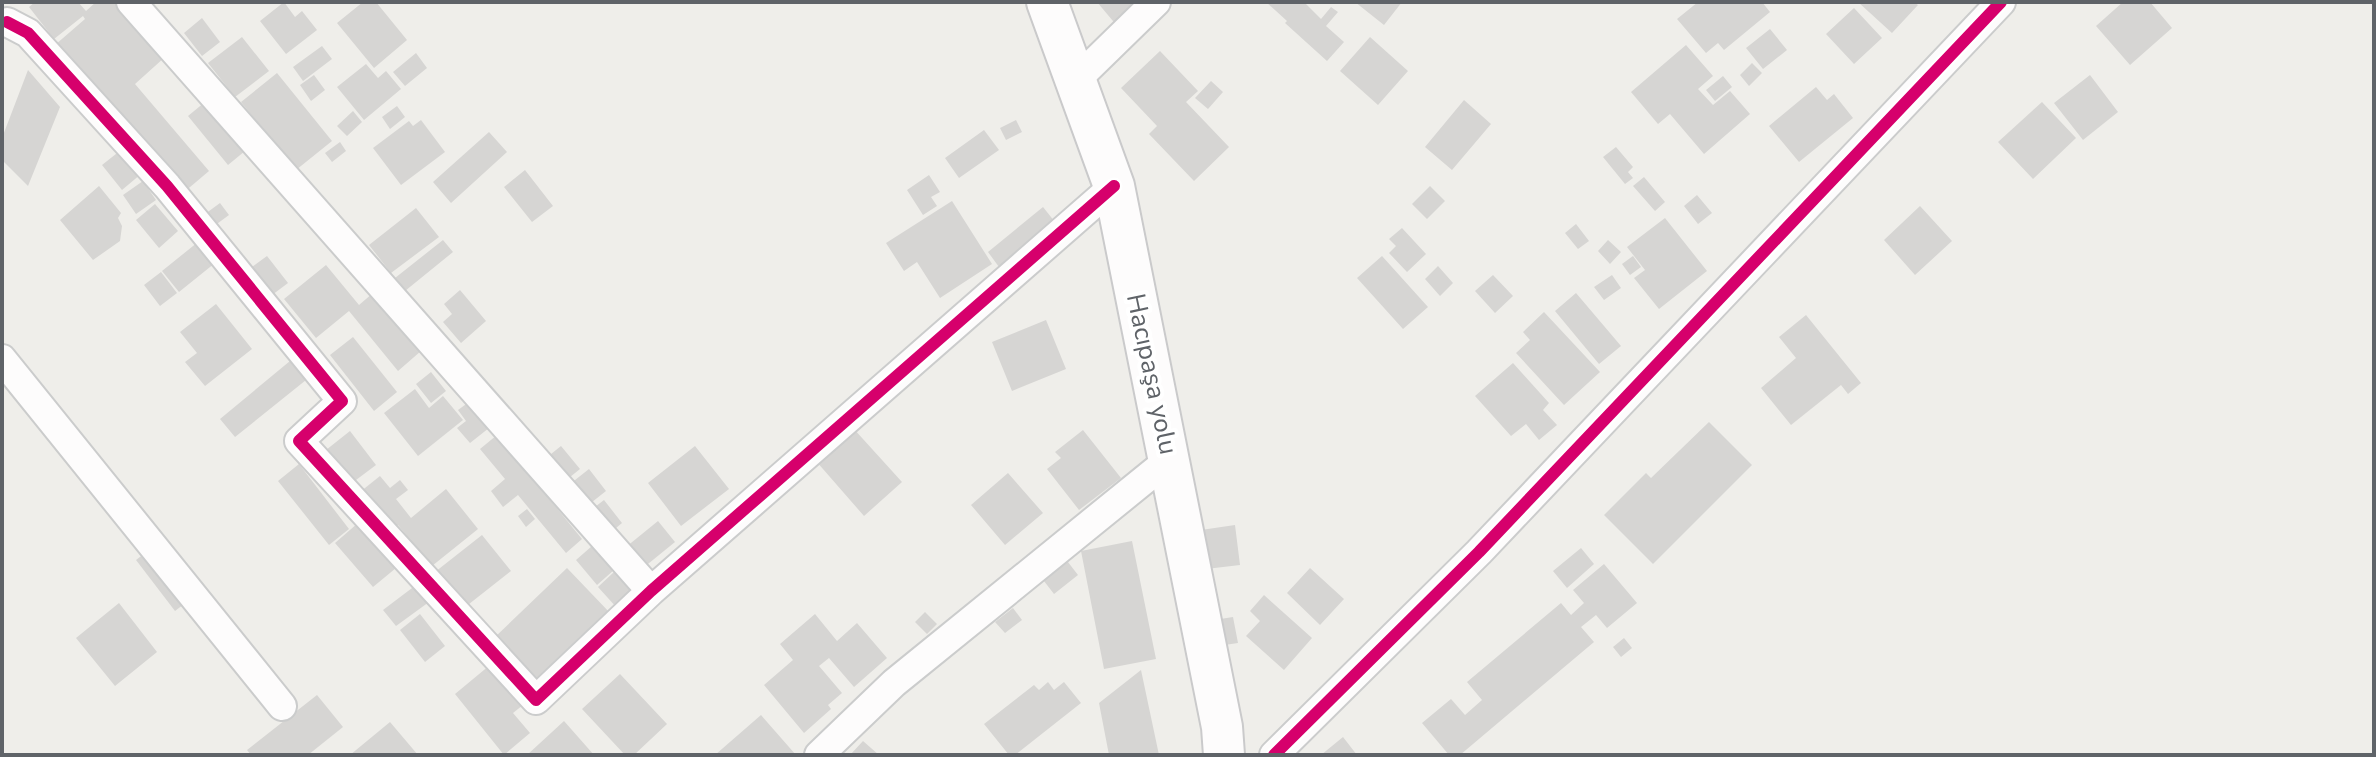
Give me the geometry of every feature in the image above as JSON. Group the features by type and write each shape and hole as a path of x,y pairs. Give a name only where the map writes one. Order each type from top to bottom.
{"main road":[{"name":"Hacıpaşa yolu","path":"1047,2 1114,186 1222,727 1224,755"}],"street":[{"path":"131,2 651,591"},
{"path":"1076,80 1156,2"},
{"path":"1274,755 1479,552 2001,2"},
{"path":"7,18 28,33 167,186 342,401 299,441 536,700 651,591 1114,186"},
{"path":"2,359 282,706"},
{"path":"819,755 894,683 1170,459"}],"building":[{"path":"35,2 78,2 86,11 96,2 118,2 165,57 135,84 209,171 183,193 55,45 85,19 83,16 54,39 29,7"},
{"path":"284,2 295,17 302,11 317,30 286,54 260,21"},
{"path":"363,2 376,2 407,40 374,68 337,23"},
{"path":"1097,2 1149,2 1118,27"},
{"path":"1266,2 1304,2 1321,19 1331,7 1338,12 1326,26 1344,42 1327,61"},
{"path":"1355,2 1402,2 1384,25"},
{"path":"1698,2 1762,2 1770,12 1724,50 1718,43 1706,53 1677,19"},
{"path":"1858,2 1914,2 1918,5 1892,33"},
{"path":"2123,2 2150,2 2172,28 2130,65 2096,26"},
{"path":"1854,8 1882,38 1854,64 1826,34"},
{"path":"202,18 220,42 202,56 184,33"},
{"path":"1770,29 1787,50 1763,69 1746,48"},
{"path":"242,37 269,71 235,97 208,63"},
{"path":"1370,37 1408,71 1378,105 1340,71"},
{"path":"1686,45 1713,76 1698,89 1713,105 1730,91 1750,114 1704,154 1670,114 1658,124 1631,92"},
{"path":"322,46 332,59 303,81 293,67"},
{"path":"1160,51 1198,91 1186,102 1229,147 1194,181 1149,134 1157,126 1121,88"},
{"path":"416,53 427,68 405,86 393,72"},
{"path":"1752,63 1762,73 1749,86 1740,75"},
{"path":"366,64 378,78 386,71 401,89 364,120 337,87"},
{"path":"28,70 60,107 28,186 2,160 2,138"},
{"path":"277,73 332,141 296,170 241,102"},
{"path":"314,75 325,90 311,101 300,85"},
{"path":"2090,75 2118,112 2083,140 2054,103"},
{"path":"1723,76 1732,87 1715,101 1706,90"},
{"path":"1211,81 1223,92 1208,109 1195,98"},
{"path":"1816,87 1827,100 1834,94 1853,118 1799,162 1769,126"},
{"path":"1464,100 1491,124 1452,170 1425,147"},
{"path":"205,102 245,151 228,165 188,116"},
{"path":"2042,102 2076,138 2033,179 1998,142"},
{"path":"397,106 405,117 390,129 382,117"},
{"path":"353,111 362,122 347,136 337,126"},
{"path":"421,120 445,152 401,185 373,148 409,121 413,126"},
{"path":"1016,120 1022,132 1006,140 1000,128"},
{"path":"984,130 999,150 959,178 945,158"},
{"path":"489,132 507,152 451,203 433,182"},
{"path":"340,142 346,151 332,162 325,153"},
{"path":"1616,147 1633,167 1628,172 1633,178 1625,184 1603,157"},
{"path":"121,150 141,174 122,190 102,165"},
{"path":"525,170 553,206 532,222 504,187"},
{"path":"929,175 940,192 931,197 937,206 923,215 907,190"},
{"path":"1644,177 1665,202 1655,211 1633,186"},
{"path":"143,181 156,200 136,214 123,195"},
{"path":"99,186 121,213 118,218 122,226 120,241 93,260 60,220"},
{"path":"1430,186 1445,201 1427,219 1412,204"},
{"path":"1697,195 1712,213 1698,224 1684,206"},
{"path":"952,201 992,264 940,298 917,262 904,271 886,243"},
{"path":"220,203 229,215 210,229 201,217"},
{"path":"155,204 178,231 159,248 136,220"},
{"path":"1920,206 1952,241 1915,275 1884,240"},
{"path":"1043,207 1055,222 999,267 988,252"},
{"path":"416,208 439,237 391,273 369,245"},
{"path":"1665,218 1707,271 1659,309 1634,278 1645,270 1627,247"},
{"path":"1576,224 1589,241 1578,249 1565,233"},
{"path":"1402,228 1426,254 1407,272 1389,253 1396,246 1389,239"},
{"path":"443,240 453,252 405,291 395,278"},
{"path":"1608,240 1621,252 1610,264 1598,251"},
{"path":"198,242 215,263 179,292 162,271"},
{"path":"267,256 288,283 268,298 248,270"},
{"path":"1382,256 1428,307 1403,329 1357,278"},
{"path":"1633,256 1641,267 1630,275 1622,264"},
{"path":"326,265 359,305 373,293 421,351 398,371 349,311 316,338 284,299"},
{"path":"1438,266 1453,283 1440,296 1425,279"},
{"path":"161,272 177,293 160,306 144,285"},
{"path":"1493,275 1513,296 1495,313 1475,291"},
{"path":"1612,275 1621,288 1604,300 1594,287"},
{"path":"460,290 486,321 461,343 443,322 452,314 444,304"},
{"path":"1576,293 1621,346 1599,364 1555,311"},
{"path":"216,304 252,349 205,386 185,362 197,353 180,332"},
{"path":"1544,312 1600,372 1564,405 1516,353 1530,340 1523,332"},
{"path":"1806,315 1861,383 1848,394 1841,385 1791,425 1761,388 1796,358 1779,337"},
{"path":"1046,320 1066,369 1012,391 992,342"},
{"path":"353,337 397,392 374,411 330,355"},
{"path":"290,361 306,380 235,437 220,419"},
{"path":"1513,363 1549,403 1543,410 1557,425 1539,440 1526,424 1511,436 1475,396"},
{"path":"431,372 446,391 431,403 416,384"},
{"path":"415,389 429,408 443,396 463,420 418,456 384,413"},
{"path":"469,402 489,428 470,443 457,428 466,421 458,410"},
{"path":"1709,422 1752,465 1653,564 1604,515 1646,473 1651,478"},
{"path":"853,428 902,482 864,516 816,461"},
{"path":"1083,430 1121,478 1079,510 1047,469 1061,458 1055,452"},
{"path":"350,431 376,465 352,483 326,450"},
{"path":"497,435 582,539 566,553 518,495 503,507 491,491 505,479 480,449"},
{"path":"561,446 580,469 565,481 546,458"},
{"path":"695,446 729,489 681,526 648,483"},
{"path":"299,464 349,529 329,545 278,481"},
{"path":"589,469 606,491 587,506 570,484"},
{"path":"1008,473 1043,513 1005,545 971,505"},
{"path":"380,476 390,488 400,480 408,490 396,499 411,518 446,489 478,529 432,566 398,525 391,530 360,492"},
{"path":"604,500 622,523 610,533 591,510"},
{"path":"527,509 535,519 526,527 518,516"},
{"path":"658,521 675,542 643,568 626,547"},
{"path":"358,523 396,568 373,587 335,543"},
{"path":"1235,525 1240,565 1206,569 1201,530"},
{"path":"482,535 511,571 464,608 435,572"},
{"path":"1132,541 1156,659 1104,669 1081,551"},
{"path":"592,546 614,570 597,585 576,560"},
{"path":"1581,548 1594,564 1567,588 1553,571"},
{"path":"149,550 188,601 175,611 136,560"},
{"path":"1061,553 1078,575 1054,594 1037,572"},
{"path":"1604,564 1637,603 1607,628 1596,615 1581,627 1594,642 1460,755 1449,755 1422,723 1451,699 1465,715 1482,700 1467,682 1561,603 1571,615 1584,603 1573,590"},
{"path":"567,568 611,614 538,684 494,638"},
{"path":"1310,568 1344,599 1320,625 1287,593"},
{"path":"615,571 634,593 617,608 598,587"},
{"path":"416,585 429,602 396,626 383,610"},
{"path":"1264,595 1312,638 1284,670 1246,636 1260,621 1250,611"},
{"path":"119,603 157,652 115,686 76,638"},
{"path":"1013,608 1022,620 1005,633 995,622"},
{"path":"925,612 937,624 927,634 915,622"},
{"path":"420,614 445,646 425,662 400,630"},
{"path":"815,614 837,641 857,623 887,658 854,687 829,658 819,666 842,693 828,705 831,709 804,733 764,685 793,660 780,644"},
{"path":"1233,617 1238,643 1218,646 1214,620"},
{"path":"1624,638 1632,648 1621,657 1613,647"},
{"path":"490,665 523,705 513,713 530,733 504,755 455,694"},
{"path":"1141,670 1159,755 1109,755 1099,703"},
{"path":"620,674 667,724 634,755 625,755 582,709"},
{"path":"1048,682 1054,690 1064,682 1081,703 1015,755 1009,755 984,724 1034,685 1039,690"},
{"path":"317,695 343,727 308,755 251,755 247,750"},
{"path":"761,715 796,755 715,755"},
{"path":"564,721 594,755 527,755"},
{"path":"390,722 418,755 350,755"},
{"path":"1343,737 1357,755 1321,755"},
{"path":"863,741 879,755 850,755"}],"cycle path":[{"path":"1274,755 1479,552 2001,2"},
{"path":"7,22 28,33 167,186 342,401 299,441 536,700 651,591 1114,186"}]}
